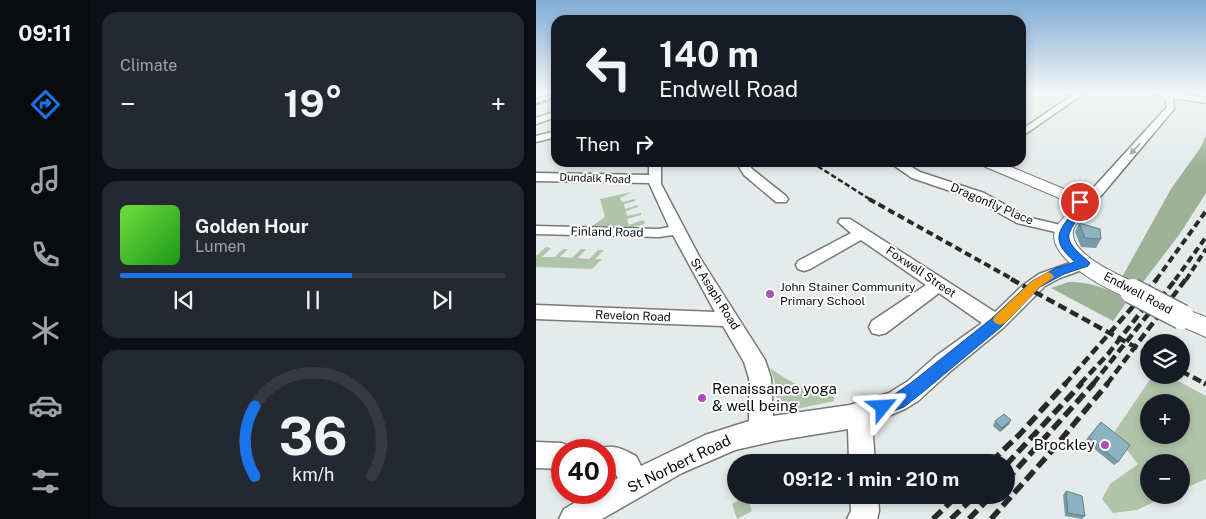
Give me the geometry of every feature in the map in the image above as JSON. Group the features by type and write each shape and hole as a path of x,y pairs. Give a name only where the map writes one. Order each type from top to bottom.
{"main road":[{"path":"999,167 1072,196 1080,202 1080,209 1064,230"},
{"name":"Endwell Road","path":"1064,230 1063,239 1068,250 1084,263 1132,292 1206,327"}],"street":[{"path":"536,120 549,116"},
{"path":"1026,131 1047,116"},
{"path":"1080,202 1089,201 1164,116"},
{"path":"536,139 551,135"},
{"path":"744,167 781,199"},
{"name":"Dragonfly Place","path":"903,167 923,178 979,196 1022,220 1064,230"},
{"name":"Dundalk Road","path":"536,177 654,171"},
{"name":"St Asaph Road","path":"654,171 678,230 692,258 747,346 760,378 761,430"},
{"name":"Foxwell Street","path":"845,222 996,323"},
{"name":"Finland Road","path":"536,230 631,233 659,233 678,230"},
{"path":"804,265 862,233"},
{"name":"St Norbert Road","path":"574,519 634,485 706,448 735,437 761,430 805,425 859,414 898,401 996,323 1045,278 1084,263"},
{"path":"878,327 939,284"},
{"name":"Revelon Road","path":"536,312 720,320 728,316"},
{"path":"859,414 862,454"},
{"path":"536,455 551,456"},
{"path":"616,460 627,465 634,485"},
{"path":"862,519 865,511 865,504"}],"green space":[{"path":"1206,135 1206,193 1179,235 1140,286 1122,277 1171,189 1201,147"},
{"path":"632,192 620,198 622,202 635,199 635,201 624,204 625,209 638,205 638,207 626,211 627,216 641,213 641,215 627,219 629,225 643,220 645,224 633,227 592,226 605,217 600,199"},
{"path":"546,247 551,248 542,257 555,257 563,249 568,249 560,257 572,258 581,249 586,249 578,258 589,259 598,250 604,250 595,259 602,259 592,269 536,267 536,256"},
{"path":"1069,282 1100,287 1128,300 1113,321 1051,288"},
{"path":"770,368 800,386 834,397 834,401 787,411 780,406 777,400"},
{"path":"1147,384 1184,384 1206,396 1206,479 1190,486 1190,454 1140,454 1140,504 1150,504 1137,510 1113,513 1102,499 1110,484 1138,464 1126,449 1111,437 1140,394 1140,444 1190,444 1190,394 1140,394"},
{"path":"732,504 749,504 752,511 737,519"}],"building":[{"path":"1079,223 1100,229 1101,239 1085,238"},
{"path":"1004,414 1011,420 1002,428 995,421"},
{"name":"Brockley","path":"1101,422 1130,445 1118,462 1089,437"},
{"path":"1066,491 1082,496 1085,516 1068,513"}],"railway":[{"path":"819,167 871,200"},
{"path":"869,199 1014,280"},
{"path":"1156,280 1206,211"},
{"path":"1175,280 1206,237"},
{"path":"1186,280 1206,249"},
{"path":"1011,279 1110,333"},
{"path":"1110,333 1157,279"},
{"path":"1126,342 1176,279"},
{"path":"1135,347 1186,279"},
{"path":"1120,339 1155,294"},
{"path":"1065,384 1110,333"},
{"path":"1110,333 1120,339"},
{"path":"1080,384 1120,339"},
{"path":"1120,339 1126,342"},
{"path":"1093,384 1126,342"},
{"path":"1126,342 1135,347"},
{"path":"1107,384 1135,347"},
{"path":"1135,347 1140,350"},
{"path":"1190,376 1206,384 1204,383"},
{"path":"999,454 1066,383"},
{"path":"1015,455 1082,383"},
{"path":"1015,471 1094,383"},
{"path":"991,519 1049,454 1108,383"},
{"path":"933,519 949,504"},
{"path":"951,519 967,504"},
{"path":"969,519 983,504"}],"slow traffic":[{"path":"1000,320 1036,284 1048,277"}],"place":[{"name":"John Stainer Community Primary School","path":"770,294"},
{"name":"Renaissance yoga & well being","path":"702,398"},
{"name":"Brockley","path":"1105,445"}],"route":[{"path":"883,407 898,401 918,387 996,323 1036,284 1060,271 1084,263 1068,250 1063,239 1064,230 1080,209 1080,202"}]}
